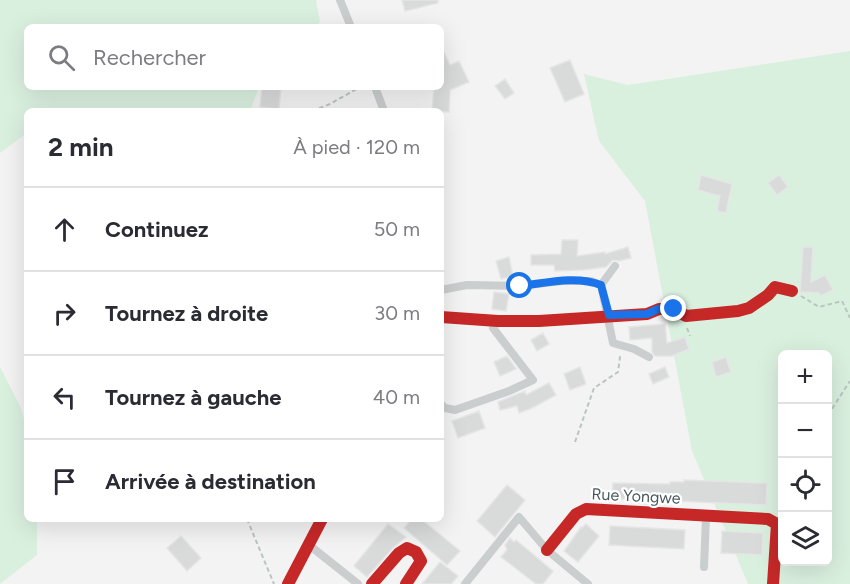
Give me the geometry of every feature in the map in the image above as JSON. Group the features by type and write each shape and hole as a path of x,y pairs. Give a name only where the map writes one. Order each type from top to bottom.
{"street":[{"path":"340,0 350,24"},
{"path":"376,90 383,108"},
{"path":"601,285 615,266"},
{"path":"444,289 466,285 520,286 562,281 591,281 601,285"},
{"path":"601,285 613,343 634,349 649,357"},
{"path":"444,317 539,321 647,314 658,309 674,309 686,316 749,308 768,295 775,287 792,291"},
{"path":"444,407 455,410 533,380 493,328 498,321"},
{"name":"Rue Yongwe","path":"547,550 580,511 593,509 768,519 777,524 773,584"},
{"path":"704,567 706,516"},
{"path":"465,584 519,517 547,550 588,584"},
{"path":"288,584 320,522"},
{"path":"309,545 358,584"},
{"path":"372,584 399,553 407,548 417,553 421,561 406,584"}],"path":[{"path":"320,108 355,90"},
{"path":"792,291 819,307 842,301 850,318"},
{"path":"575,442 594,388 618,372 620,357 613,343"},
{"path":"832,409 850,381"},
{"path":"248,522 274,584"}],"green space":[{"path":"0,0 316,0 320,22 318,24 24,24 24,90 258,90 251,108 24,108 24,135 0,153"},
{"path":"850,51 850,584 748,584 692,451 645,201 599,141 584,74 628,85"},
{"path":"0,367 21,408 24,420 24,522 37,522 37,555 0,584"}],"building":[{"path":"402,0 438,0 438,3 405,11"},
{"path":"444,52 450,65 459,61 469,82 450,90 449,112 444,112 444,108 432,108 434,90 444,90"},
{"path":"570,60 584,94 565,102 550,68"},
{"path":"505,79 514,93 505,99 495,86"},
{"path":"262,90 281,90 279,108 260,107"},
{"path":"701,175 732,184 726,213 717,211 720,196 698,190"},
{"path":"779,175 788,187 777,195 768,183"},
{"path":"562,240 578,240 577,256 605,252 605,254 628,247 631,258 613,260 606,267 583,270 555,271 554,265 531,265 531,255 561,254"},
{"path":"803,247 813,247 811,282 825,275 833,290 820,296 819,293 800,292"},
{"path":"509,257 513,276 501,279 496,261"},
{"path":"494,292 509,294 506,311 492,309"},
{"path":"665,324 667,343 685,337 689,349 672,356 655,356 652,352 652,338 630,340 629,327"},
{"path":"543,333 549,344 537,351 531,340"},
{"path":"507,356 516,369 500,376 494,362"},
{"path":"726,357 731,372 716,377 712,362"},
{"path":"580,367 586,384 570,390 564,374"},
{"path":"665,367 669,377 653,384 649,374"},
{"path":"549,383 556,395 519,413 517,406 500,410 498,402 525,391 526,395"},
{"path":"479,411 485,428 458,438 452,421"},
{"path":"684,480 767,483 766,505 669,501 669,505 634,503 634,500 612,498 613,483 670,484 670,482 684,482"},
{"path":"507,485 525,500 495,537 477,521"},
{"path":"409,522 425,522 460,551 447,565 404,528"},
{"path":"388,524 406,537 367,577 354,566"},
{"path":"586,524 599,536 578,562 564,551 581,527"},
{"path":"610,526 685,530 684,549 609,545"},
{"path":"722,531 763,533 762,555 721,553"},
{"path":"181,536 201,558 187,571 167,548"},
{"path":"510,538 514,542 516,540 553,571 543,584 536,584 501,557 507,550 505,545"},
{"path":"440,562 458,576 451,584 422,584"}],"traffic: jam":[{"path":"444,317 539,321 647,314 659,309 674,309 686,316 749,308 768,295 775,287 792,291"},
{"path":"547,550 576,514 586,509 768,519 777,524 773,584"},
{"path":"288,584 320,522"},
{"path":"372,584 399,553 407,548 416,552 421,561 406,584"}],"route":[{"path":"520,286 562,281 591,281 601,285 609,315 647,314 658,309 674,309"}]}
